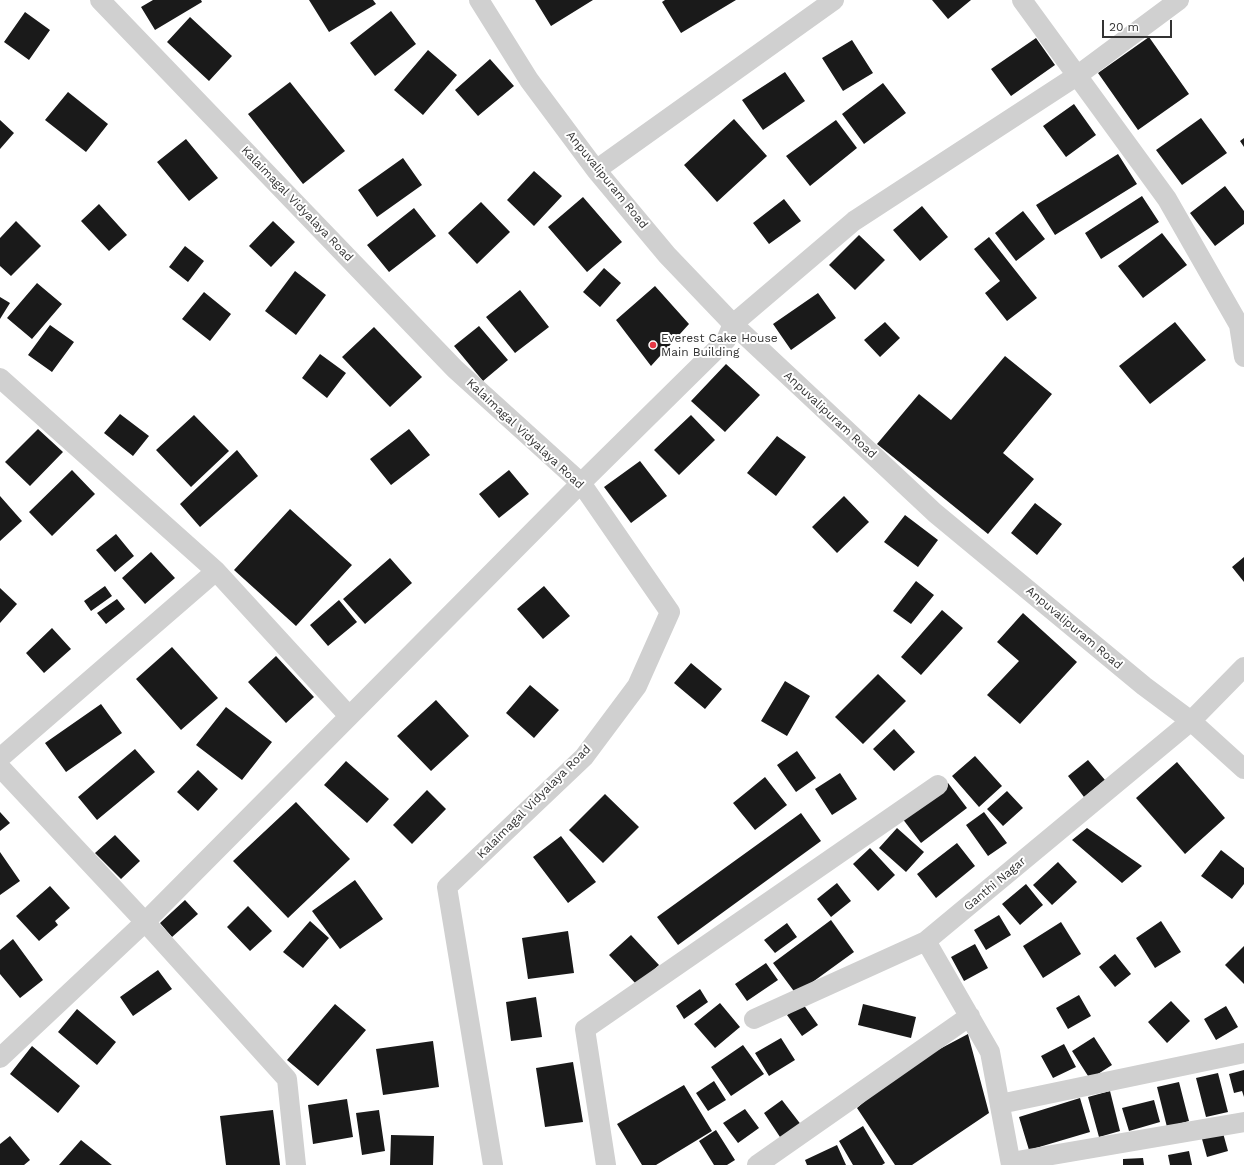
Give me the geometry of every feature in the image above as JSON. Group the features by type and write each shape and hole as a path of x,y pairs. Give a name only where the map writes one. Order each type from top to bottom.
{"street":[{"name":"Kalaimagal Vidyalaya Road","path":"100,0 455,369 581,483 670,612 637,686 584,757 447,887 493,1165"},
{"path":"596,170 834,0"},
{"path":"1022,0 1167,199 1239,326 1244,357"},
{"path":"0,1058 145,922 581,483 726,340 733,324 854,221 1078,75 1179,0"},
{"name":"Anpuvalipuram Road","path":"487,3 528,80 596,170 667,255 733,324 935,513 1144,686 1190,721 1244,769"},
{"path":"0,378 216,571 349,716"},
{"path":"0,758 216,571"},
{"name":"Ganthi Nagar","path":"754,1019 926,941 1190,721 1244,667"},
{"path":"0,767 145,922 287,1079 296,1165"},
{"path":"606,1165 585,1029 938,785"},
{"path":"926,941 990,1052 1011,1164 1244,1122"},
{"path":"757,1165 970,1016"},
{"path":"1000,1104 1244,1053"}],"building":[{"path":"153,0 201,0 202,2 155,30 141,7"},
{"path":"309,0 373,0 376,4 329,32"},
{"path":"535,0 593,0 551,26"},
{"path":"665,0 736,0 681,33 662,2"},
{"path":"932,0 971,0 948,19"},
{"path":"391,11 416,44 375,76 350,43"},
{"path":"25,12 50,30 29,60 4,42"},
{"path":"190,17 232,56 209,81 167,42"},
{"path":"1149,37 1189,94 1138,130 1098,73"},
{"path":"1036,38 1055,65 1011,96 991,69"},
{"path":"852,40 873,73 843,91 822,58"},
{"path":"428,50 457,75 423,115 394,90"},
{"path":"490,59 514,86 478,116 455,90"},
{"path":"785,72 805,101 763,130 742,100"},
{"path":"290,82 345,151 303,184 248,114"},
{"path":"883,83 906,113 864,144 842,114"},
{"path":"68,92 108,124 86,152 45,120"},
{"path":"1074,104 1096,135 1066,157 1043,126"},
{"path":"1201,118 1227,153 1182,185 1156,150"},
{"path":"734,119 767,156 717,202 684,165"},
{"path":"0,120 14,133 0,149"},
{"path":"836,120 857,148 810,186 786,156"},
{"path":"1244,138 1244,147 1240,141"},
{"path":"186,139 218,178 189,201 157,162"},
{"path":"1118,154 1137,184 1055,235 1036,205"},
{"path":"403,158 422,185 377,217 358,190"},
{"path":"534,171 562,196 534,226 507,200"},
{"path":"1225,186 1244,211 1244,224 1215,246 1190,213"},
{"path":"1142,196 1159,222 1101,259 1085,233"},
{"path":"583,197 622,242 587,272 548,227"},
{"path":"784,199 801,221 769,244 753,223"},
{"path":"481,202 510,232 477,264 448,233"},
{"path":"99,204 127,235 109,251 81,221"},
{"path":"922,206 948,237 920,261 893,230"},
{"path":"414,208 436,236 389,272 367,245"},
{"path":"1023,211 1045,239 1016,261 995,233"},
{"path":"16,221 41,246 11,276 0,266 0,238"},
{"path":"273,221 295,242 271,267 249,246"},
{"path":"1162,233 1187,265 1143,298 1118,266"},
{"path":"859,235 885,260 855,290 829,265"},
{"path":"989,237 1037,298 1007,321 985,293 1000,281 974,249"},
{"path":"185,246 204,261 188,282 169,267"},
{"path":"604,268 621,283 600,307 583,292"},
{"path":"295,271 326,295 296,335 265,311"},
{"path":"37,283 62,304 32,339 7,318"},
{"name":"Everest Cake House Main Building","path":"655,286 689,324 651,366 616,320"},
{"path":"520,290 549,327 515,353 486,317"},
{"path":"204,292 231,314 210,341 182,319"},
{"path":"818,293 836,318 791,350 773,324"},
{"path":"0,297 10,303 0,319"},
{"path":"885,322 900,338 880,357 864,340"},
{"path":"1175,322 1206,360 1150,404 1119,366"},
{"path":"50,325 74,342 52,372 28,355"},
{"path":"479,326 508,360 483,381 454,346"},
{"path":"374,327 422,377 390,407 342,357"},
{"path":"320,354 346,373 327,398 302,378"},
{"path":"1005,356 1052,394 1003,453 1034,479 988,534 877,444 919,394 951,420"},
{"path":"726,364 760,395 725,432 691,401"},
{"path":"120,414 149,436 133,456 104,433"},
{"path":"194,415 229,451 191,487 156,450"},
{"path":"691,415 715,440 679,475 654,450"},
{"path":"38,429 63,452 30,486 5,462"},
{"path":"409,429 430,455 391,485 370,459"},
{"path":"777,436 806,457 776,496 747,473"},
{"path":"237,450 258,476 200,527 180,504"},
{"path":"640,461 667,496 631,523 604,487"},
{"path":"72,470 95,494 52,536 29,512"},
{"path":"509,470 529,494 499,518 479,494"},
{"path":"0,496 22,521 0,541"},
{"path":"844,496 869,522 837,553 812,527"},
{"path":"1035,503 1062,524 1037,555 1011,533"},
{"path":"290,509 352,565 296,626 234,570"},
{"path":"905,515 938,540 918,567 884,542"},
{"path":"116,534 134,556 115,572 96,550"},
{"path":"151,552 175,578 145,604 122,578"},
{"path":"1244,557 1244,582 1232,567"},
{"path":"390,558 412,583 365,624 343,599"},
{"path":"916,581 934,595 911,624 893,611"},
{"path":"105,586 112,596 91,611 84,601"},
{"path":"544,586 570,616 543,639 517,609"},
{"path":"0,588 17,604 0,623"},
{"path":"117,599 125,609 106,624 97,613"},
{"path":"339,600 357,622 328,646 310,625"},
{"path":"942,610 963,628 921,675 901,657"},
{"path":"1023,613 1077,662 1020,724 987,695 1019,661 997,642"},
{"path":"52,628 71,649 44,673 26,653"},
{"path":"172,647 218,698 181,730 136,679"},
{"path":"276,656 314,697 286,723 248,682"},
{"path":"691,663 722,689 705,709 674,683"},
{"path":"878,674 906,701 863,744 835,717"},
{"path":"785,681 810,696 787,736 761,721"},
{"path":"530,685 559,710 534,738 506,713"},
{"path":"436,700 469,736 431,771 397,736"},
{"path":"101,704 122,733 66,772 45,743"},
{"path":"226,707 272,742 242,780 196,745"},
{"path":"894,729 915,752 894,771 873,749"},
{"path":"135,749 155,772 97,820 78,797"},
{"path":"797,751 816,778 796,792 777,765"},
{"path":"975,756 1002,786 979,807 952,776"},
{"path":"1088,760 1105,780 1084,797 1068,776"},
{"path":"346,761 389,799 367,823 324,785"},
{"path":"1177,762 1225,818 1185,854 1136,798"},
{"path":"198,770 218,789 198,811 177,792"},
{"path":"840,773 857,799 832,815 815,789"},
{"path":"765,777 787,805 755,830 733,803"},
{"path":"948,783 967,808 921,843 902,818"},
{"path":"427,790 446,809 412,844 393,825"},
{"path":"1007,791 1023,808 1003,826 987,809"},
{"path":"605,794 639,827 603,863 569,830"},
{"path":"296,802 350,859 288,918 233,861"},
{"path":"0,812 10,823 0,831"},
{"path":"984,812 1007,843 988,856 966,825"},
{"path":"801,813 821,841 678,945 657,917"},
{"path":"897,828 924,852 906,872 879,848"},
{"path":"1087,828 1142,866 1122,883 1072,840"},
{"path":"115,835 140,861 121,879 95,853"},
{"path":"561,836 596,882 568,903 533,857"},
{"path":"957,843 975,866 936,898 917,874"},
{"path":"870,848 895,875 878,891 853,864"},
{"path":"1221,850 1244,868 1244,884 1232,899 1201,876"},
{"path":"0,852 20,881 0,895"},
{"path":"1058,862 1077,882 1052,905 1033,885"},
{"path":"355,880 383,919 340,949 312,911"},
{"path":"837,883 851,901 831,917 817,899"},
{"path":"1026,884 1043,905 1020,925 1002,904"},
{"path":"50,886 70,908 55,921 58,925 39,941 16,916"},
{"path":"185,900 198,914 172,937 160,923"},
{"path":"248,906 272,931 250,951 227,927"},
{"path":"999,915 1011,935 986,950 974,930"},
{"path":"831,920 854,952 796,994 773,963"},
{"path":"310,921 329,938 303,968 283,952"},
{"path":"1161,921 1181,952 1155,968 1136,938"},
{"path":"1061,922 1081,954 1043,978 1023,946"},
{"path":"787,923 797,937 775,953 764,940"},
{"path":"568,931 574,973 528,979 522,938"},
{"path":"631,935 659,965 637,985 609,955"},
{"path":"13,939 43,980 20,998 0,974 0,950"},
{"path":"975,944 988,968 964,981 951,957"},
{"path":"1244,946 1244,984 1225,965"},
{"path":"1115,954 1131,974 1115,987 1099,967"},
{"path":"766,963 778,980 747,1001 735,984"},
{"path":"158,970 172,989 133,1016 120,997"},
{"path":"700,989 708,1002 684,1019 676,1006"},
{"path":"1079,995 1091,1016 1068,1029 1056,1008"},
{"path":"536,997 542,1037 511,1041 506,1002"},
{"path":"1171,1001 1190,1021 1167,1043 1148,1022"},
{"path":"720,1003 740,1027 715,1048 694,1024"},
{"path":"335,1004 366,1030 318,1086 287,1060"},
{"path":"803,1004 818,1025 802,1036 787,1015"},
{"path":"863,1004 916,1017 911,1038 858,1025"},
{"path":"1226,1006 1238,1027 1216,1040 1204,1019"},
{"path":"77,1009 116,1042 97,1065 58,1032"},
{"path":"968,1034 989,1113 912,1165 895,1165 857,1108 902,1069"},
{"path":"1094,1037 1112,1065 1090,1079 1072,1051"},
{"path":"781,1038 795,1060 769,1076 755,1053"},
{"path":"433,1041 439,1087 383,1095 376,1049"},
{"path":"1064,1044 1076,1067 1053,1078 1041,1056"},
{"path":"743,1045 764,1074 731,1096 711,1067"},
{"path":"32,1046 80,1086 58,1113 10,1074"},
{"path":"573,1062 583,1122 545,1127 536,1068"},
{"path":"1244,1070 1244,1097 1242,1091 1234,1093 1229,1074"},
{"path":"1218,1073 1228,1112 1206,1117 1196,1078"},
{"path":"714,1081 726,1100 708,1111 696,1093"},
{"path":"1179,1082 1189,1121 1167,1127 1157,1087"},
{"path":"684,1085 712,1131 656,1165 642,1165 617,1124"},
{"path":"1110,1091 1120,1131 1099,1137 1088,1097"},
{"path":"1080,1098 1090,1132 1029,1150 1019,1117"},
{"path":"347,1099 353,1137 313,1144 308,1105"},
{"path":"782,1100 802,1126 782,1140 764,1113"},
{"path":"1154,1100 1160,1122 1129,1131 1122,1108"},
{"path":"745,1109 759,1128 738,1143 723,1123"},
{"path":"273,1110 280,1165 226,1165 220,1116"},
{"path":"379,1110 385,1151 362,1155 356,1113"},
{"path":"863,1126 885,1163 882,1165 853,1165 839,1141"},
{"path":"716,1130 735,1160 727,1165 714,1165 699,1141"},
{"path":"1223,1133 1228,1151 1207,1157 1202,1139"},
{"path":"391,1135 434,1136 433,1165 390,1165"},
{"path":"10,1136 30,1160 24,1165 0,1165 0,1144"},
{"path":"81,1140 112,1165 59,1165"},
{"path":"837,1145 846,1165 807,1165 805,1160"},
{"path":"1189,1151 1192,1165 1170,1165 1168,1155"},
{"path":"1143,1158 1144,1165 1123,1165 1123,1159"}],"place":[{"name":"Everest Cake House Main Building","path":"653,345"}]}
